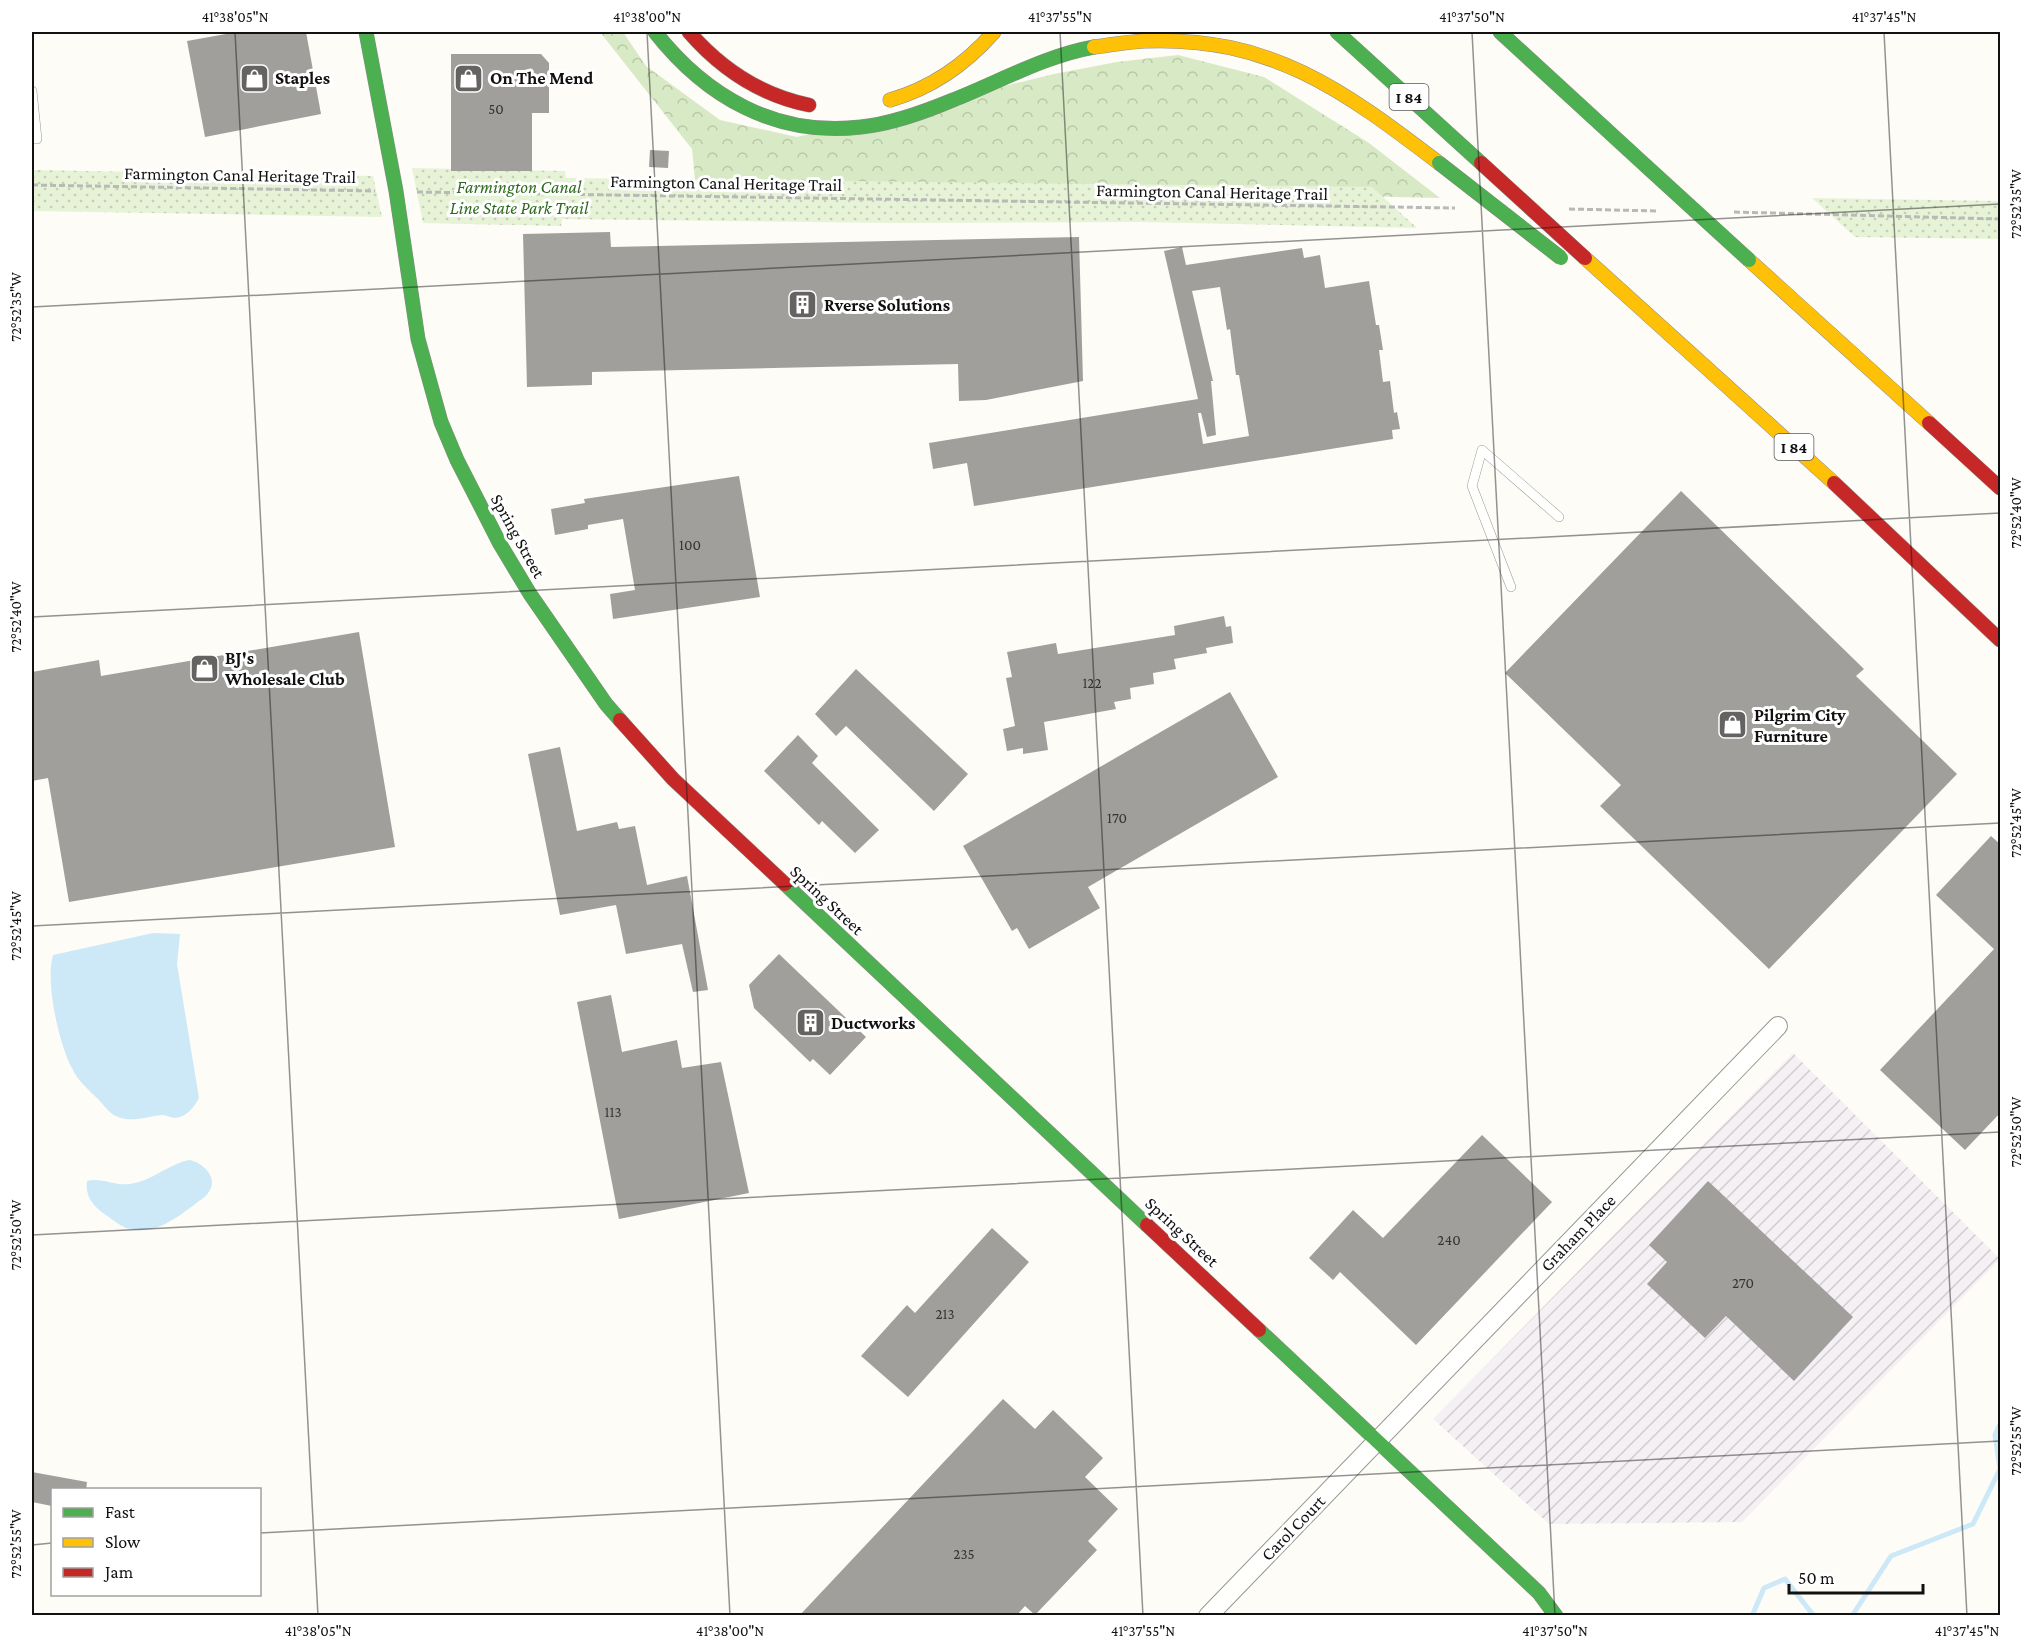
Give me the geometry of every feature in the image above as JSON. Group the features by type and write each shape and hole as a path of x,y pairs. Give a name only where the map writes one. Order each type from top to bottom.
{"main road":[{"name":"Spring Street","path":"366,32 396,191 418,339 441,422 457,460 500,544 530,594 606,704 673,779 726,830 1378,1440 1539,1593 1557,1616"},
{"path":"655,32 690,73 714,92 743,108 771,119 826,130 875,127 901,120 1042,62 1085,49 1138,41 1193,42 1258,54 1324,84 1360,105 1566,262"},
{"path":"689,32 724,66 753,87 778,98 828,107"},
{"path":"871,104 894,99 941,79 962,65 994,32"},
{"name":"I 84","path":"1337,32 1753,410 2001,640"},
{"path":"1500,32 2001,488"},
{"path":"1589,280 1753,410"}],"street":[{"name":"Graham Place","path":"1378,1440 1778,1026"},
{"name":"Carol Court","path":"1208,1616 1378,1440"}],"lane":[{"path":"32,91 37,139 32,139"},
{"path":"1511,587 1473,486 1482,450 1559,517"}],"path":[{"name":"Farmington Canal Heritage Trail","path":"32,185 1420,207"}],"shaded area":[{"path":"1793,1053 2000,1259 1742,1522 1549,1524 1433,1419"}],"green space":[{"path":"600,32 623,32 646,66 720,120 797,137 1054,74 1117,62 1178,55 1264,77 1369,143 1440,198 695,180 692,149"},
{"name":"Farmington Canal Line State Park Trail","path":"412,168 565,171 566,178 1372,187 1417,228 1140,222 895,223 562,219 561,226 423,223"},
{"path":"32,170 373,176 382,217 32,211"},
{"path":"1812,198 2000,201 2000,239 1855,237"}],"water":[{"path":"153,933 180,934 177,964 199,1098 190,1111 183,1116 173,1118 162,1115 126,1119 111,1113 80,1081 73,1070 58,1030 52,996 51,966 53,955"},
{"path":"189,1160 200,1164 208,1172 212,1182 211,1188 205,1196 187,1210 171,1221 154,1228 136,1230 123,1227 98,1209 87,1192 87,1181 130,1184 145,1180"}],"building":[{"name":"Staples","path":"237,32 306,32 321,114 205,137 187,41"},
{"path":"451,54 541,54 549,63 549,113 532,113 532,171 451,171"},
{"path":"650,150 669,151 668,168 649,167"},
{"name":"Rverse Solutions","path":"610,232 611,247 1079,237 1083,381 986,400 959,401 958,364 592,372 592,385 527,387 523,234"},
{"path":"1182,247 1186,265 1302,248 1304,258 1320,255 1325,288 1369,281 1376,325 1379,325 1383,350 1379,350 1383,382 1390,381 1394,413 1397,412 1400,429 1392,430 1393,439 974,506 967,463 933,469 929,443 1198,399 1164,251","holes":["1220,287 1227,330 1230,329 1236,375 1239,375 1249,436 1203,444 1198,413 1201,413 1207,437 1216,435 1211,381 1213,381 1192,291"]},
{"path":"739,476 760,597 613,619 610,594 635,590 623,519 588,525 588,529 555,535 551,509 585,503 584,499"},
{"name":"Pilgrim City Furniture","path":"1681,491 1864,669 1856,676 1957,774 1769,969 1600,806 1621,785 1505,673"},
{"path":"1224,616 1226,627 1231,626 1233,643 1206,648 1207,653 1174,659 1176,669 1153,673 1154,684 1130,688 1131,699 1114,702 1116,709 1044,722 1048,750 1023,754 1023,748 1007,751 1003,729 1015,726 1006,678 1012,677 1007,652 1056,643 1058,654 1175,635 1174,626"},
{"path":"359,632 395,847 69,902 48,778 32,781 32,672 99,660 101,676"},
{"path":"856,669 968,774 934,811 846,726 836,736 815,714"},
{"path":"1230,692 1278,777 1088,887 1100,908 1029,949 1017,928 1012,931 963,846"},
{"path":"798,735 818,756 812,763 879,830 855,853 822,821 819,825 764,771"},
{"path":"560,747 577,831 617,822 619,829 635,826 647,885 687,876 708,990 693,992 682,944 626,954 616,905 560,915 528,754"},
{"path":"1991,836 2001,845 2001,1112 1965,1150 1880,1070 1994,949 1936,895"},
{"name":"Ductworks","path":"779,954 866,1037 830,1075 813,1059 810,1062 754,1008 749,985"},
{"path":"611,995 622,1052 677,1040 682,1068 721,1062 749,1193 619,1219 577,1002"},
{"path":"1482,1135 1552,1202 1416,1345 1340,1272 1333,1280 1309,1258 1353,1210 1383,1238"},
{"path":"1708,1181 1853,1317 1794,1381 1726,1316 1705,1338 1647,1284 1667,1262 1649,1245"},
{"path":"992,1228 1029,1262 908,1397 861,1356 907,1305 915,1313"},
{"path":"1003,1399 1035,1429 1053,1410 1103,1458 1085,1477 1118,1509 1088,1541 1097,1550 1035,1615 1025,1606 1016,1616 799,1616"},
{"path":"32,1472 87,1482 86,1488 51,1488 51,1506 32,1502"}],"waterway":[{"path":"1852,1616 1891,1556 1973,1524 2000,1469 1995,1435 2000,1424"},
{"path":"1752,1616 1764,1588 1785,1579 1814,1616"}],"traffic: fast":[{"path":"366,32 396,191 418,339 441,422 457,460 500,544 530,594 606,704 620,720"},
{"path":"655,32 697,76 745,108 800,126 830,128 861,127 908,117 1040,63 1094,47"},
{"path":"1337,32 1481,163"},
{"path":"1500,32 1646,166"},
{"path":"1439,163 1561,258"},
{"path":"1646,166 1749,260"},
{"path":"785,884 1147,1225"},
{"path":"1259,1330 1539,1593 1556,1616"}],"traffic: slow":[{"path":"890,100 920,89 947,74 971,55 994,32"},
{"path":"1094,47 1144,41 1189,42 1230,48 1268,58 1337,91 1370,112 1439,163"},
{"path":"1585,258 1834,483"},
{"path":"1749,260 1929,423"}],"traffic: jam":[{"path":"689,32 715,58 743,79 774,95 809,105"},
{"path":"1481,163 1585,258"},
{"path":"1929,423 2000,488"},
{"path":"1834,483 2000,640"},
{"path":"620,720 673,779 785,884"},
{"path":"1147,1225 1259,1330"}],"place":[{"name":"Staples","path":"254,78"},
{"name":"On The Mend","path":"469,78"},
{"name":"Rverse Solutions","path":"803,305"},
{"name":"BJ's Wholesale Club","path":"204,668"},
{"name":"Pilgrim City Furniture","path":"1733,725"},
{"name":"Ductworks","path":"810,1023"}]}
